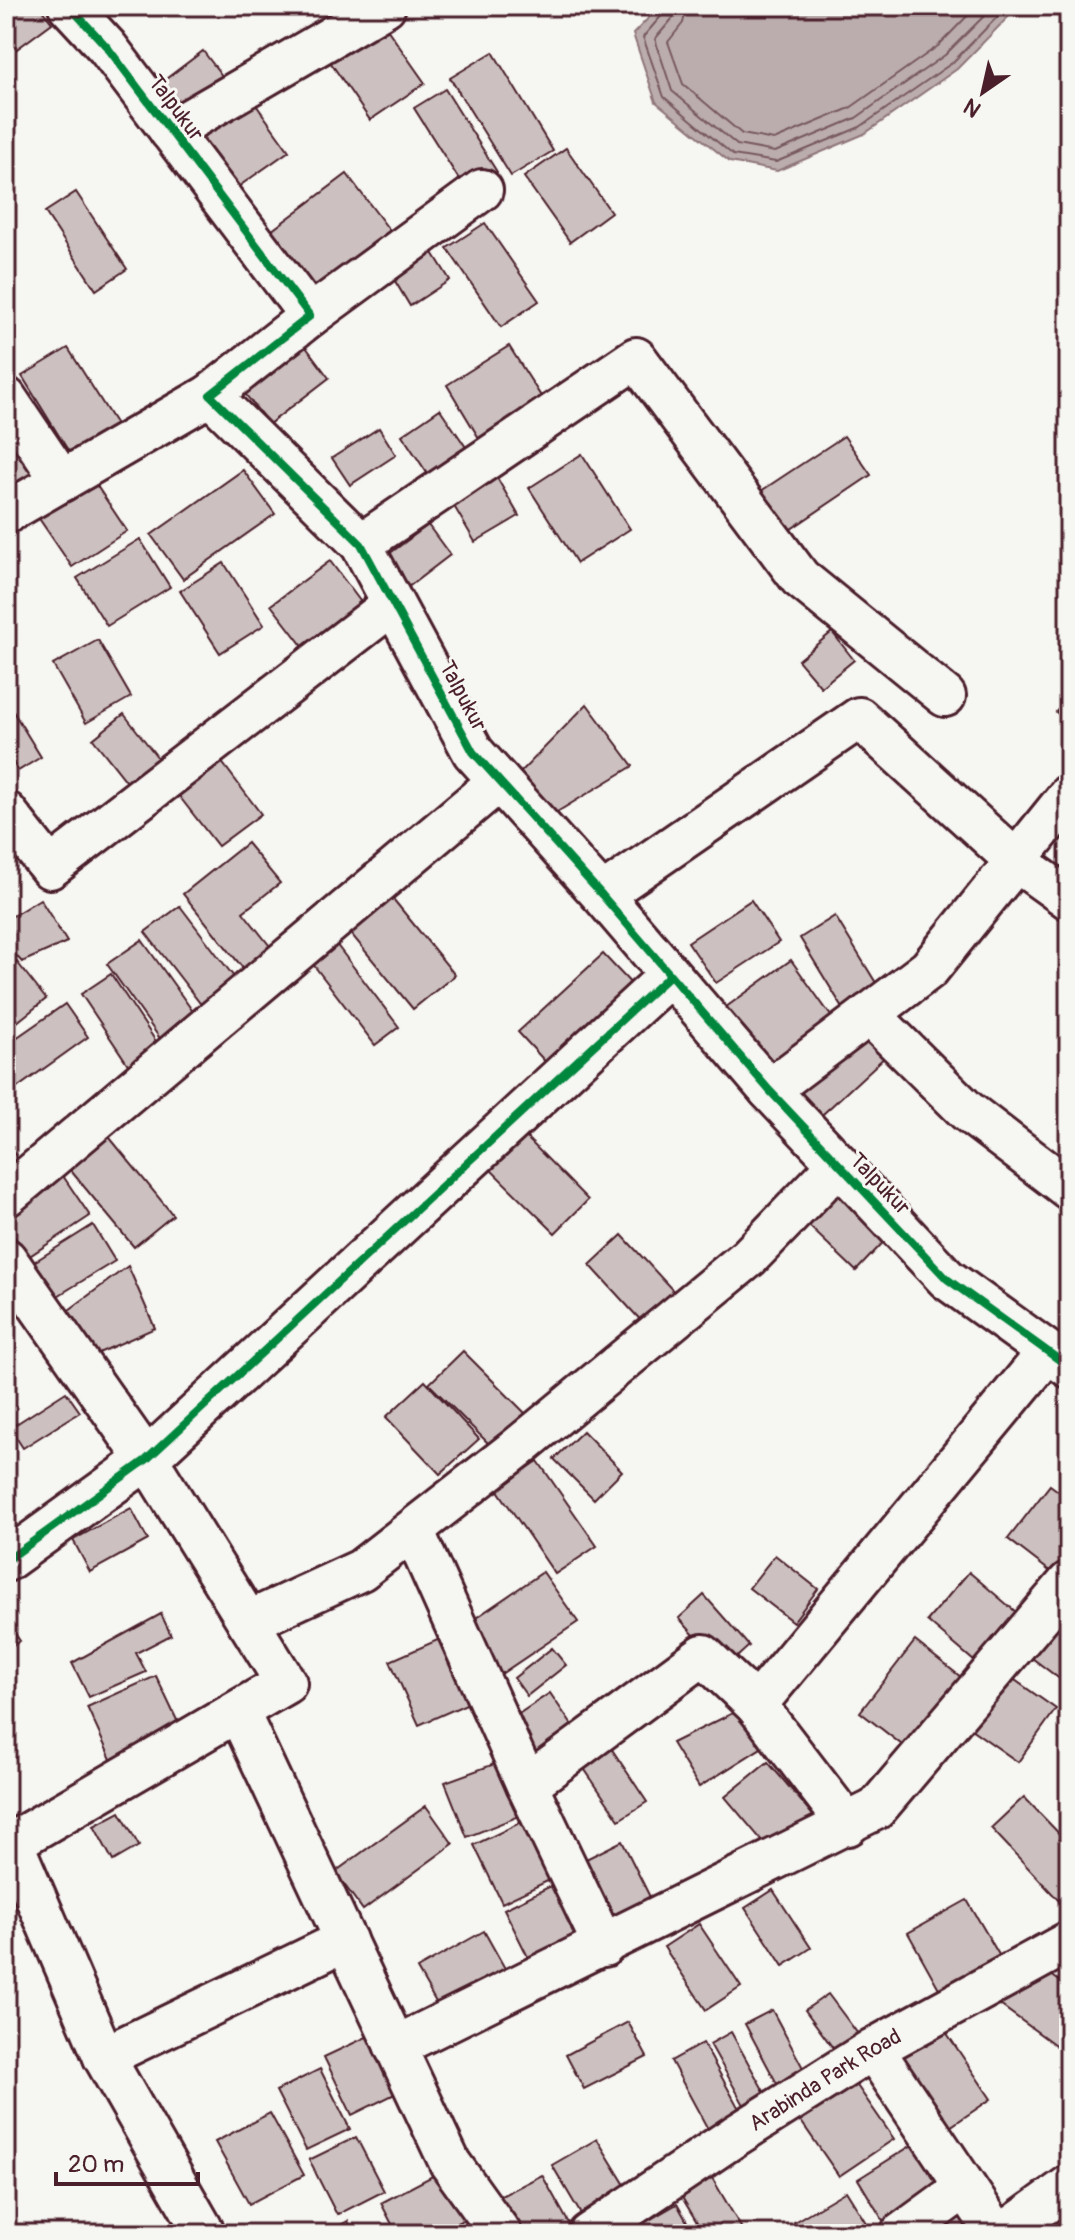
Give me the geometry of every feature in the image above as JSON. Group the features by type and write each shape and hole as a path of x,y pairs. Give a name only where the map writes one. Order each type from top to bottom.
{"street":[{"name":"Talpukur","path":"69,6 107,47 310,316"},
{"path":"170,131 385,6"},
{"path":"6,513 210,395 310,316 482,190"},
{"path":"361,544 636,358 800,578 945,696"},
{"name":"Talpukur","path":"210,395 361,544 473,752 602,895 769,1090 837,1166 947,1279 1058,1360"},
{"path":"6,398 62,481"},
{"path":"6,812 50,868 393,604"},
{"path":"602,895 859,718 1016,861 1069,899"},
{"path":"6,1196 499,781"},
{"path":"769,1090 929,969 1069,795"},
{"path":"6,1561 146,1460 669,976"},
{"path":"869,1014 967,1111 1069,1189"},
{"path":"248,1622 361,1570 413,1530 749,1257 837,1166"},
{"path":"6,1259 146,1460 286,1683 9,1844 104,2057 205,2234"},
{"path":"756,1705 1058,1360"},
{"path":"413,1530 527,1785 604,1946"},
{"path":"395,2047 876,1809 1069,1582"},
{"path":"527,1785 703,1655 756,1705 848,1825"},
{"path":"239,1713 450,2163 501,2234"},
{"path":"104,2057 346,1940"},
{"name":"Arabinda Park Road","path":"589,2234 735,2136 873,2049 1069,1942"},
{"path":"873,2049 964,2188 1000,2234 1069,2186"},
{"path":"901,2234 964,2188"}],"water":[{"path":"660,6 1019,6 957,69 864,134 777,171 730,162 656,102 633,34"}],"building":[{"path":"6,6 39,6 52,23 6,57"},
{"path":"378,16 425,83 370,120 324,53"},
{"path":"203,51 223,77 179,111 158,85"},
{"path":"493,52 553,151 511,176 450,78"},
{"path":"445,89 497,172 467,192 414,108"},
{"path":"254,102 289,151 235,189 200,139"},
{"path":"566,148 611,212 570,242 524,177"},
{"path":"347,174 393,235 317,292 271,231"},
{"path":"76,192 127,269 96,290 45,212"},
{"path":"485,223 539,301 501,327 447,248"},
{"path":"432,251 450,280 410,306 392,276"},
{"path":"303,343 329,378 269,424 242,390"},
{"path":"509,346 549,409 485,448 447,385"},
{"path":"68,348 120,431 74,460 22,376"},
{"path":"440,409 474,459 435,485 402,435"},
{"path":"6,413 44,475 6,497"},
{"path":"379,428 396,455 350,485 332,458"},
{"path":"844,436 871,475 788,531 761,491"},
{"path":"582,454 630,529 577,563 529,488"},
{"path":"243,470 275,514 183,579 151,535"},
{"path":"496,476 519,516 475,542 451,501"},
{"path":"93,480 127,531 72,567 38,517"},
{"path":"428,525 450,555 403,591 381,560"},
{"path":"140,539 170,587 107,626 77,578"},
{"path":"330,561 366,609 308,653 271,605"},
{"path":"224,563 264,625 220,653 180,591"},
{"path":"832,632 854,660 821,687 798,660"},
{"path":"98,640 131,697 86,723 53,665"},
{"path":"1069,696 1069,724 1056,712"},
{"path":"6,700 41,757 18,771 6,750"},
{"path":"587,704 633,766 552,815 516,777"},
{"path":"124,714 158,758 127,782 93,739"},
{"path":"215,753 261,814 218,846 172,787"},
{"path":"247,843 280,883 243,912 273,950 246,972 183,894"},
{"path":"389,894 455,975 413,1009 347,929"},
{"path":"40,899 67,942 22,962 6,945 6,920"},
{"path":"751,900 779,942 716,983 688,942"},
{"path":"180,906 237,981 203,1007 145,932"},
{"path":"835,916 884,996 849,1018 800,938"},
{"path":"142,940 199,1020 164,1044 107,964"},
{"path":"333,940 399,1027 375,1045 309,959"},
{"path":"603,954 637,990 552,1069 518,1032"},
{"path":"791,960 841,1030 772,1080 722,1010"},
{"path":"17,962 46,999 6,1031 6,970"},
{"path":"111,974 163,1052 133,1072 81,994"},
{"path":"65,1004 88,1037 7,1095 6,1045"},
{"path":"862,1027 887,1055 811,1125 785,1098"},
{"path":"101,1127 173,1215 134,1247 62,1160"},
{"path":"523,1134 588,1200 555,1233 489,1168"},
{"path":"6,1139 23,1169 6,1178"},
{"path":"59,1170 90,1216 28,1257 6,1224 6,1205"},
{"path":"847,1186 894,1231 856,1271 809,1226"},
{"path":"93,1225 115,1261 56,1297 34,1262"},
{"path":"622,1235 677,1295 645,1325 590,1265"},
{"path":"128,1266 155,1328 92,1356 65,1313"},
{"path":"463,1351 535,1423 501,1456 429,1384"},
{"path":"425,1381 479,1439 440,1474 386,1417"},
{"path":"66,1392 80,1412 23,1448 10,1428"},
{"path":"583,1431 622,1471 594,1499 554,1459"},
{"path":"538,1461 597,1546 555,1574 497,1489"},
{"path":"1050,1485 1069,1499 1069,1567 1060,1579 1008,1539"},
{"path":"131,1508 148,1540 90,1572 73,1540"},
{"path":"775,1555 818,1589 793,1622 749,1588"},
{"path":"543,1572 578,1622 501,1674 467,1624"},
{"path":"969,1572 1023,1618 981,1667 927,1621"},
{"path":"704,1595 749,1646 724,1669 679,1618"},
{"path":"1069,1607 1069,1686 1028,1655"},
{"path":"161,1614 171,1635 136,1653 146,1672 89,1697 72,1663"},
{"path":"6,1620 20,1641 6,1650"},
{"path":"442,1638 471,1702 419,1725 390,1661"},
{"path":"915,1641 971,1685 915,1755 860,1712"},
{"path":"552,1648 566,1665 527,1696 514,1678"},
{"path":"1002,1671 1056,1709 1018,1762 964,1724"},
{"path":"156,1676 184,1735 115,1768 87,1707"},
{"path":"550,1693 580,1737 541,1763 511,1719"},
{"path":"751,1704 777,1738 699,1787 672,1743"},
{"path":"611,1748 647,1802 619,1820 583,1767"},
{"path":"508,1759 529,1812 467,1837 445,1782"},
{"path":"768,1762 817,1820 774,1855 725,1797"},
{"path":"1024,1797 1069,1844 1069,1898 1062,1904 991,1828"},
{"path":"426,1806 453,1844 363,1910 335,1872"},
{"path":"120,1812 139,1846 113,1861 94,1826"},
{"path":"532,1817 560,1875 502,1903 474,1845"},
{"path":"622,1841 656,1909 613,1931 578,1863"},
{"path":"563,1880 594,1945 536,1973 504,1909"},
{"path":"773,1890 811,1948 783,1966 745,1908"},
{"path":"967,1900 1002,1960 942,1994 908,1933"},
{"path":"699,1924 741,1987 706,2010 664,1947"},
{"path":"484,1931 512,1981 445,2018 417,1969"},
{"path":"1028,1958 1069,1988 1069,2055 996,2002"},
{"path":"828,1994 867,2046 844,2063 805,2010"},
{"path":"772,2010 809,2079 782,2093 745,2024"},
{"path":"628,2022 647,2057 584,2089 566,2055"},
{"path":"944,2029 991,2099 941,2133 894,2062"},
{"path":"377,2032 405,2089 352,2115 324,2057"},
{"path":"731,2032 770,2102 749,2114 710,2044"},
{"path":"703,2043 743,2116 710,2133 671,2061"},
{"path":"320,2069 350,2129 306,2150 276,2091"},
{"path":"851,2077 894,2139 839,2176 796,2114"},
{"path":"270,2113 304,2175 249,2204 215,2142"},
{"path":"356,2137 384,2191 337,2215 309,2160"},
{"path":"597,2139 628,2190 582,2216 552,2165"},
{"path":"914,2144 947,2197 890,2232 858,2179"},
{"path":"440,2172 465,2219 436,2234 397,2234 381,2203"},
{"path":"542,2175 571,2227 558,2234 518,2234 499,2197"},
{"path":"711,2176 745,2234 704,2234 680,2194"},
{"path":"846,2191 873,2234 801,2234 794,2222"},
{"path":"677,2204 694,2234 625,2234"},
{"path":"964,2208 981,2234 924,2234"},
{"path":"1069,2208 1069,2234 1025,2234"},
{"path":"348,2221 354,2234 325,2234"}],"cycle path":[{"path":"69,6 107,47 310,316 210,395 361,544 473,752 602,895 769,1090 947,1279 1069,1367"},
{"path":"6,1561 146,1460 669,976"}]}
